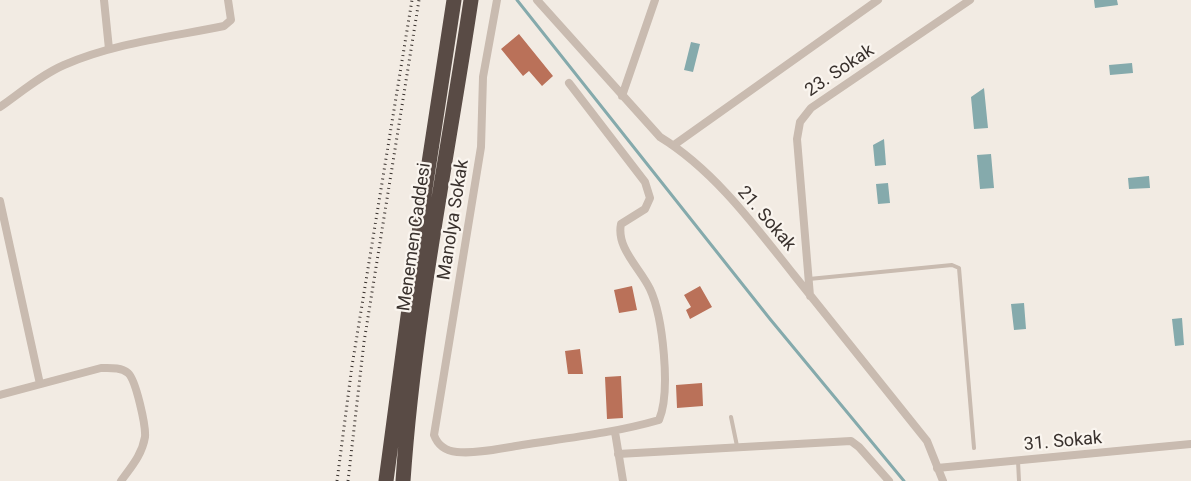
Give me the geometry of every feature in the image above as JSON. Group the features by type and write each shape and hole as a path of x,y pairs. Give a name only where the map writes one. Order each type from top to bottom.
{"highway":[{"name":"Menemen Caddesi","path":"386,481 424,198 454,0"},
{"name":"Menemen Caddesi","path":"403,481 406,439 426,286 471,0"}],"street":[{"path":"104,0 110,49"},
{"path":"0,107 62,66 110,49 224,26 231,20 228,0"},
{"name":"Manolya Sokak","path":"496,0 483,77 481,147 434,435 437,443 445,449 458,452 484,451 614,432"},
{"name":"21. Sokak","path":"537,0 660,137 674,145 706,173 743,214 927,441 943,481"},
{"path":"622,96 654,0"},
{"path":"674,145 878,0"},
{"name":"23. Sokak","path":"810,296 797,139 804,116 811,108 970,0"},
{"path":"569,84 645,182 650,198 645,209 621,224 619,233 622,244 650,289 660,323 665,391 659,420 614,432 623,481"},
{"path":"0,201 40,384"},
{"path":"0,395 101,368 117,368 128,373 136,388 145,436 136,462 120,481"},
{"path":"618,454 851,441 859,447 889,481"},
{"name":"31. Sokak","path":"937,468 1191,444"}],"lane":[{"path":"809,279 952,265 959,268 974,448"},
{"path":"731,417 737,446"},
{"path":"1018,461 1019,481"}],"water":[{"path":"1094,0 1117,0 1118,5 1095,8"},
{"path":"691,42 700,44 693,72 684,70"},
{"path":"1132,63 1133,73 1110,75 1109,65"},
{"path":"984,88 988,128 974,129 971,97"},
{"path":"884,139 886,165 875,166 873,145"},
{"path":"991,154 994,188 980,189 977,155"},
{"path":"1149,176 1150,188 1129,189 1128,178"},
{"path":"888,183 890,203 878,204 876,184"},
{"path":"1024,303 1026,329 1014,330 1011,304"},
{"path":"1182,318 1184,345 1175,346 1172,319"}],"building":[{"path":"519,34 553,76 542,86 529,71 523,76 501,49"},
{"path":"632,286 637,310 619,313 614,290"},
{"path":"700,286 712,307 690,319 686,310 691,307 684,295"},
{"path":"580,349 583,374 568,374 565,351"},
{"path":"621,376 623,418 607,419 605,377"},
{"path":"702,383 703,406 677,408 676,385"}],"waterway":[{"path":"517,0 770,319 904,481"}],"railway":[{"path":"337,481 352,366 412,0"},
{"path":"348,481 364,342 419,0"}]}
